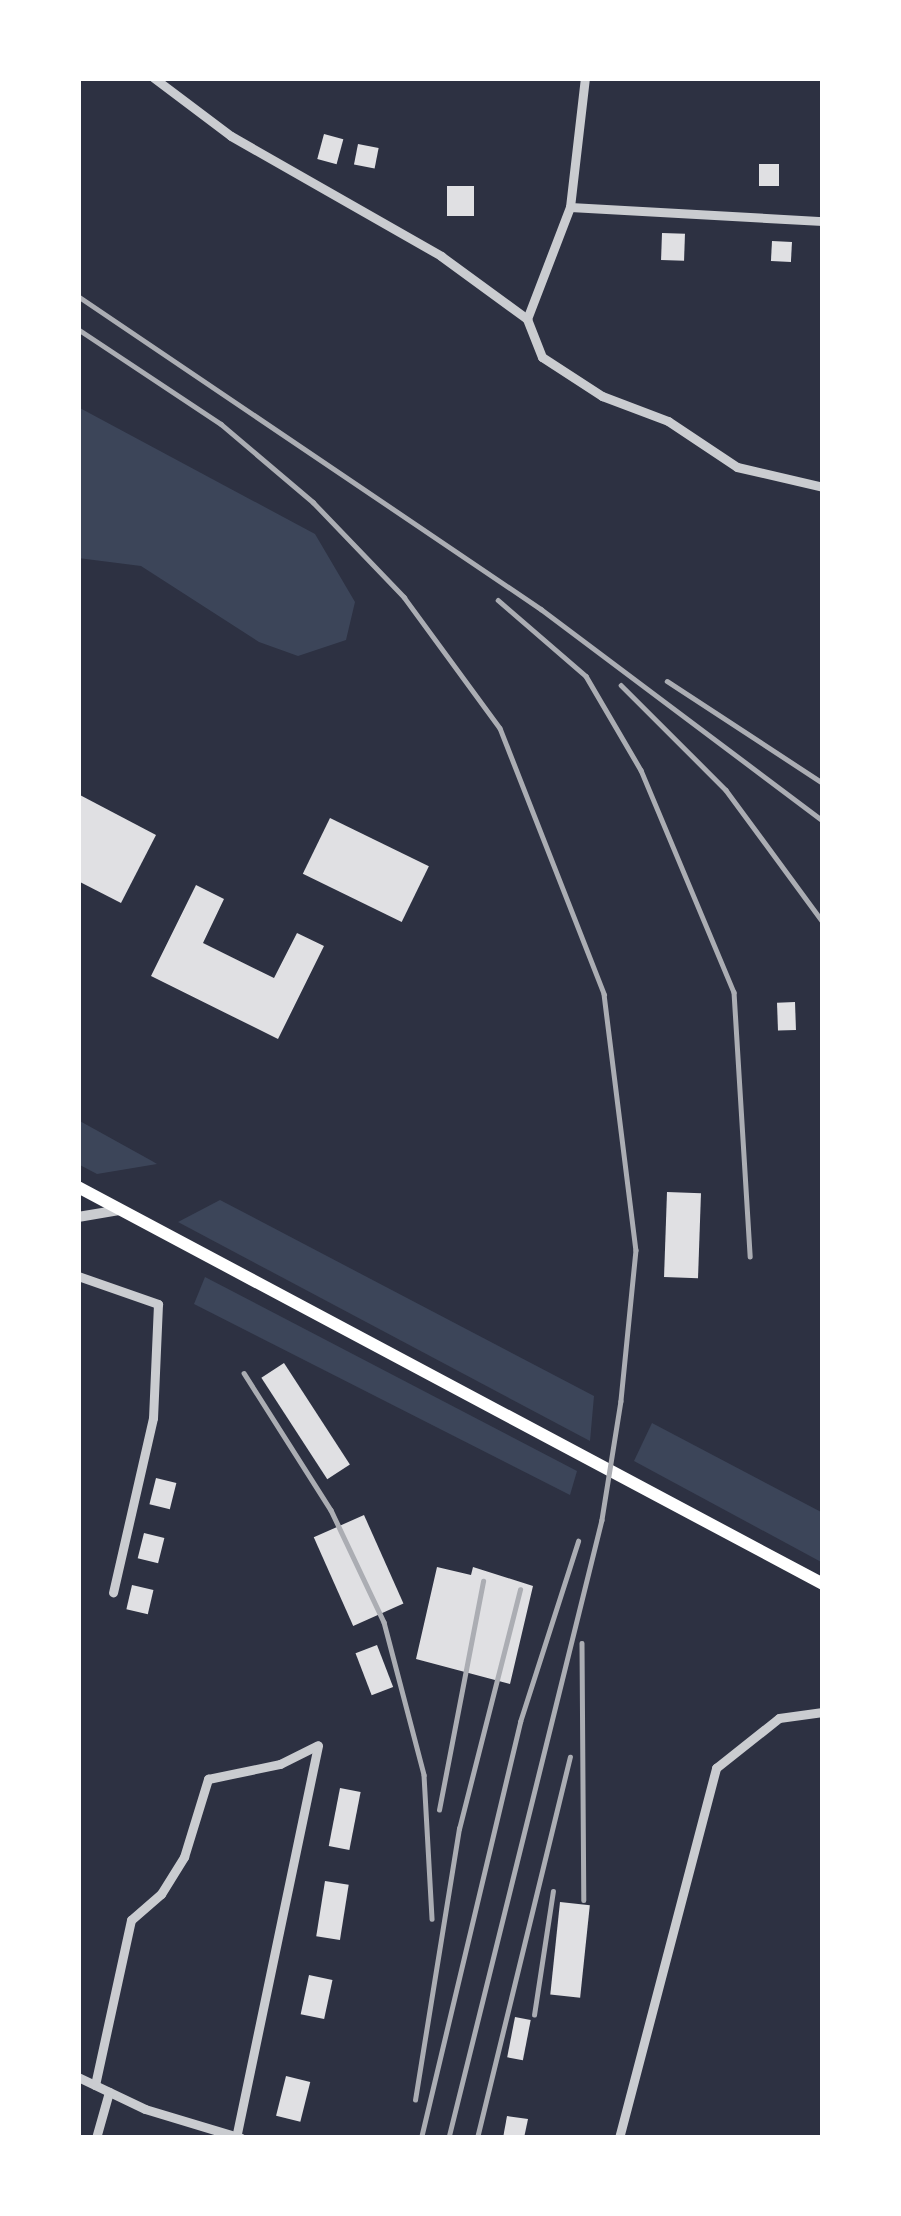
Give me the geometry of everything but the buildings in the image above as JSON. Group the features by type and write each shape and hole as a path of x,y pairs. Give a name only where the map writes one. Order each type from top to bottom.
{"main road":[{"path":"78,1187 823,1584"}],"street":[{"path":"154,78 231,136 441,256 527,319 542,357 602,396 668,422 737,466 823,488"},
{"path":"527,319 569,206 585,78"},
{"path":"569,206 823,221"},
{"path":"78,1217 122,1210"},
{"path":"78,1276 158,1304 153,1418 113,1592"},
{"path":"620,2138 716,1768 778,1718 823,1712"},
{"path":"78,2077 95,2085 110,2092 238,2138 318,1745 280,1764 208,1779 184,1857 161,1894 130,1920 95,2085"},
{"path":"96,2138 110,2092"}],"shaded area":[{"path":"78,407 315,534 355,602 346,640 298,656 259,642 141,566 78,558"},
{"path":"78,1120 157,1164 97,1174 78,1164"},
{"path":"220,1200 594,1396 590,1441 178,1222"},
{"path":"205,1277 577,1471 570,1495 194,1304"},
{"path":"652,1423 823,1513 823,1563 634,1461"}],"railway":[{"path":"78,296 541,609 823,821"},
{"path":"78,329 221,424 313,502 404,597 500,728 604,994 636,1250 621,1401 602,1520 449,2138"},
{"path":"498,600 586,676 641,770 734,992 750,1257"},
{"path":"667,681 823,783"},
{"path":"621,685 726,790 823,922"},
{"path":"244,1373 331,1510 384,1622 424,1775 432,1919"},
{"path":"421,2138 520,1722 578,1541"},
{"path":"439,1810 483,1581"},
{"path":"415,2100 459,1829 520,1590"},
{"path":"582,1643 584,1900"},
{"path":"477,2138 570,1757"},
{"path":"534,2015 553,1891"}]}
